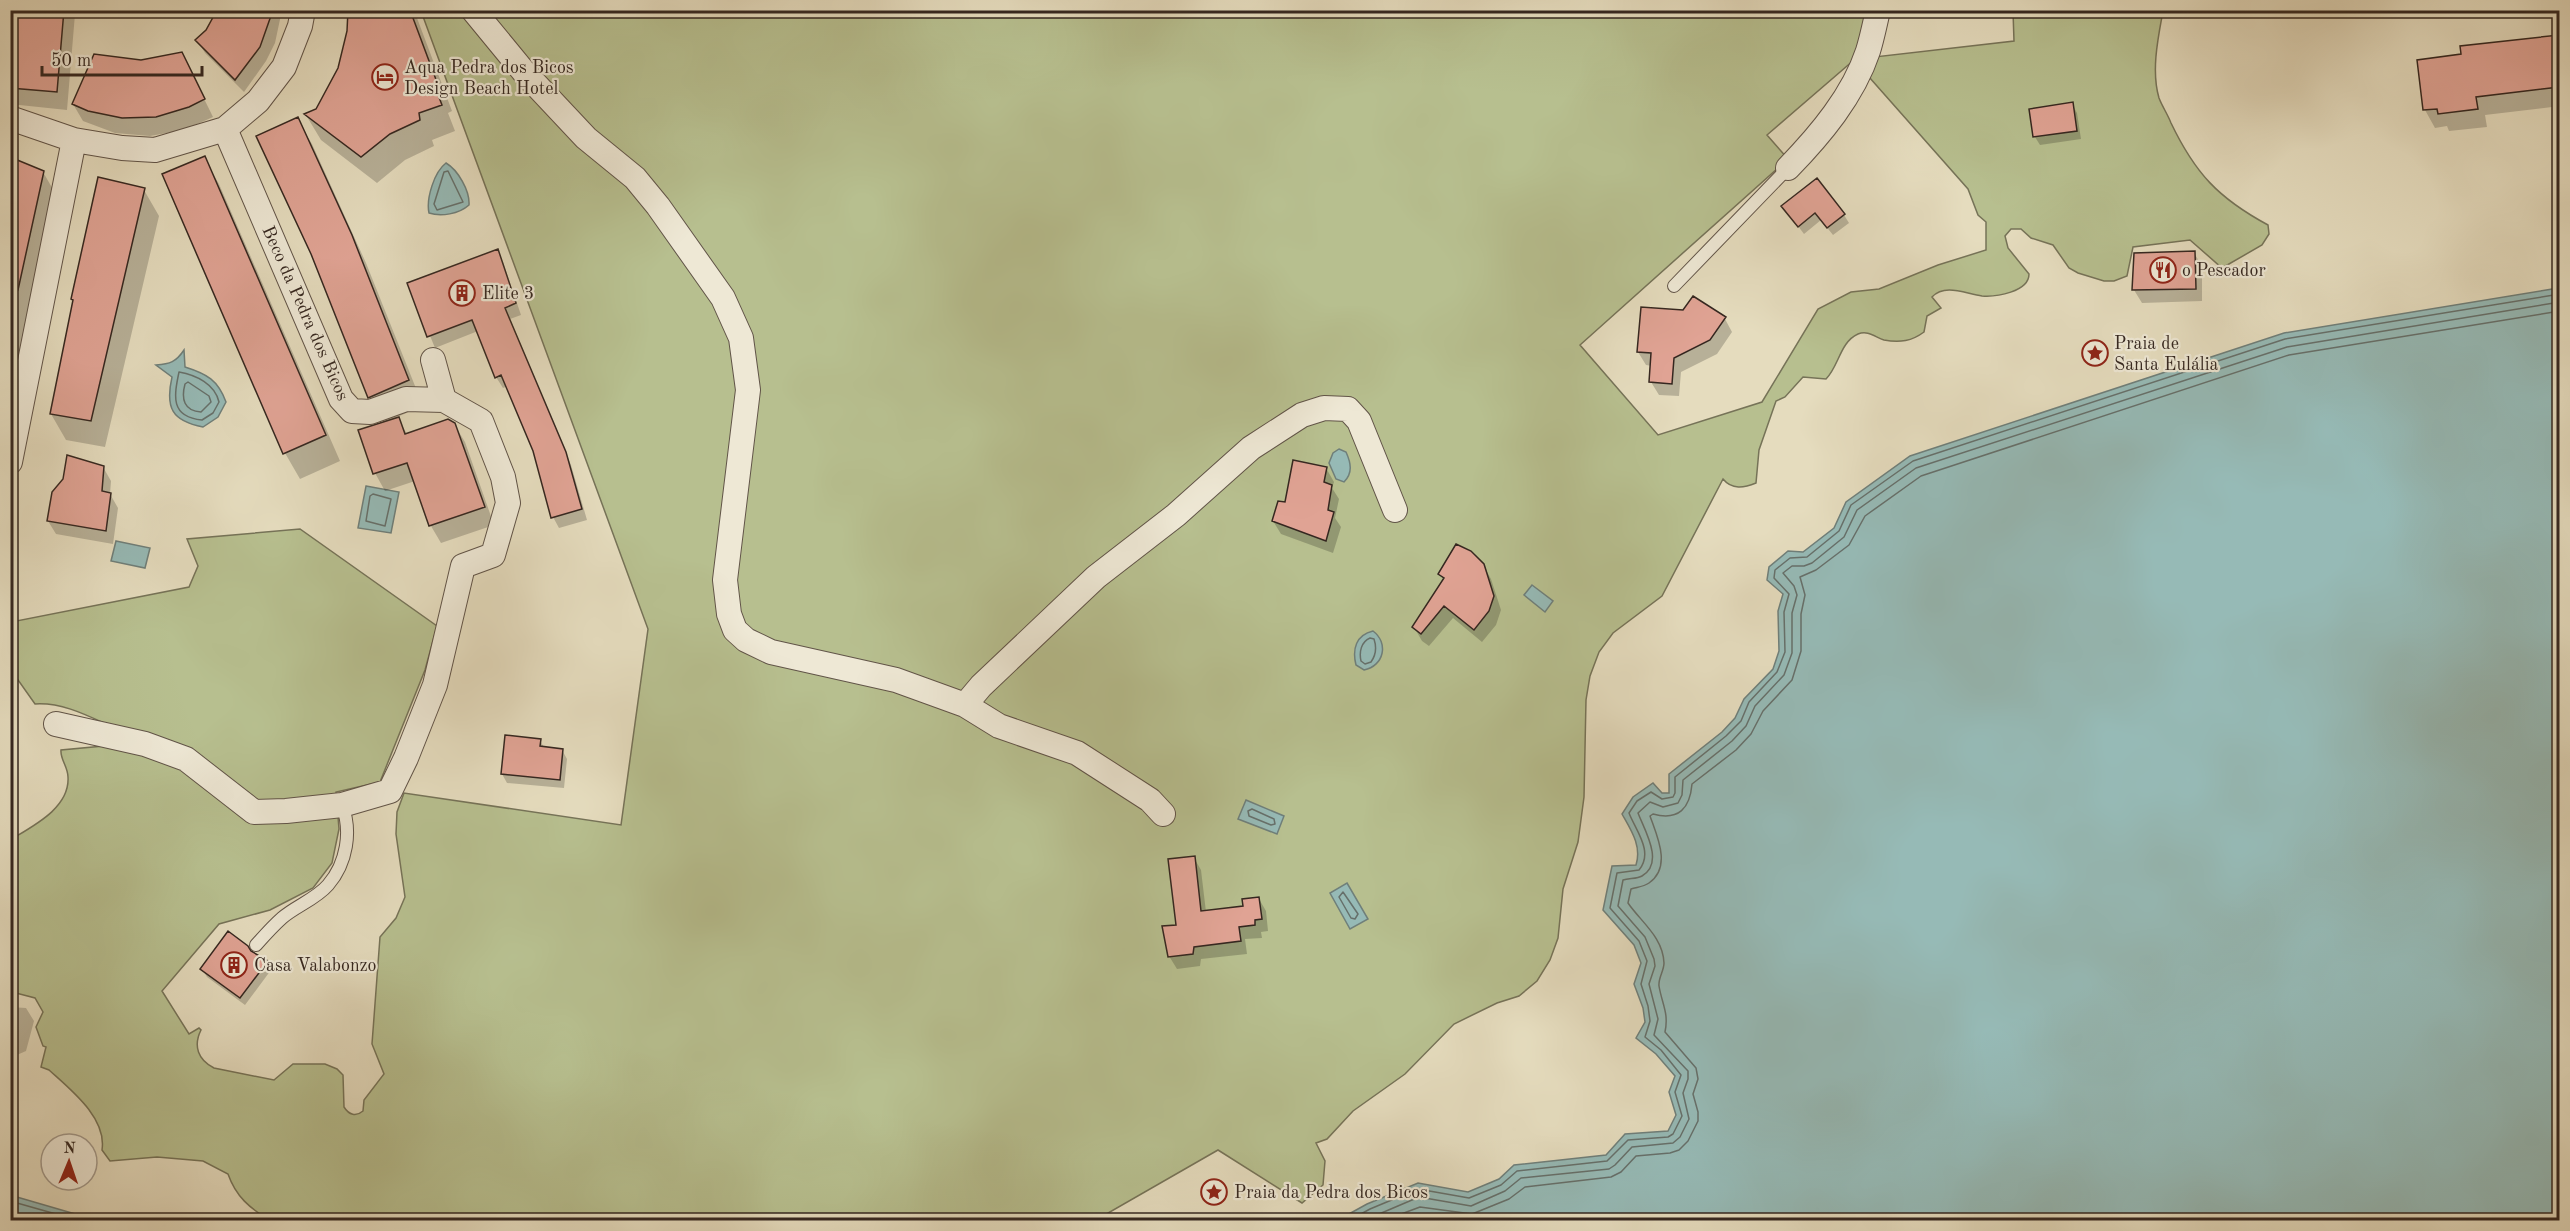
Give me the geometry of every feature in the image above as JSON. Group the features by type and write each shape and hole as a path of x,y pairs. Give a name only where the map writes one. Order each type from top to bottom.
{"street":[{"path":"10,117 74,140 122,148 155,150 225,129 258,101 284,67 300,26 303,10"},
{"path":"473,10 524,72 586,138 635,178 658,206 723,298 741,338 748,390 725,580 729,614 735,630 746,640 771,651 896,680 965,705 999,726 1077,753 1150,800 1163,814"},
{"path":"1788,168 1821,132 1847,93 1868,52 1878,10"},
{"name":"Beco da Pedra dos Bicos","path":"225,129 341,399 352,411 370,412 406,399 444,400 481,421 503,477 508,503 493,555 463,566 435,685 406,758 390,791 342,805"},
{"path":"10,462 74,140"},
{"path":"433,360 444,400"},
{"path":"965,705 981,686 1096,577 1176,515 1251,448 1302,415 1324,408 1348,409 1359,421 1395,510"},
{"path":"56,724 145,744 186,759 254,812 342,805"}],"lane":[{"path":"1674,286 1788,168"},
{"path":"256,945 283,917 328,885 337,871 346,846 348,820 342,805"}],"green space":[{"path":"421,11 1886,11 1875,57 2014,41 2013,11 2163,11 2155,66 2157,88 2159,98 2180,141 2210,183 2235,205 2268,225 2269,234 2262,245 2222,268 2190,240 2133,247 2127,276 2114,281 2104,281 2078,273 2069,268 2053,245 2031,238 2021,229 2011,229 2005,236 2008,248 2029,274 2024,285 2011,292 1995,296 1982,296 1956,290 1937,293 1932,297 1941,308 1927,316 1924,332 1906,341 1884,340 1868,333 1858,334 1843,348 1826,379 1803,377 1785,397 1776,401 1759,450 1756,483 1738,487 1730,485 1723,479 1662,596 1613,633 1599,652 1590,676 1586,700 1584,797 1578,842 1563,889 1558,938 1550,960 1537,981 1519,996 1497,1003 1454,1024 1405,1074 1353,1111 1327,1139 1316,1143 1325,1161 1323,1185 1302,1203 1218,1150 1096,1220 269,1220 244,1201 228,1174 203,1161 157,1157 110,1161 102,1150 99,1127 86,1105 49,1070 41,1067 46,1047 43,1046 36,1027 43,1012 35,998 16,993 11,994 10,840 48,815 63,798 68,777 61,750 125,744 124,732 70,709 35,704 11,670 11,622 189,587 198,566 187,539 300,529 437,626 425,670 380,782 336,792 339,829 332,863 313,888 270,910 219,924 162,991 189,1034 199,1028 201,1030 197,1042 198,1052 209,1065 274,1080 293,1064 325,1064 337,1069 343,1075 344,1107 350,1113 355,1114 363,1111 364,1100 384,1074 372,1044 380,937 396,918 405,897 396,834 397,812 404,793 621,825 648,629","holes":["1854,60 1968,189 1978,215 1986,222 1986,250 1938,265 1879,289 1851,292 1818,309 1762,402 1658,435 1580,345 1788,159 1767,135"]}],"water":[{"path":"446,163 462,181 468,194 469,205 450,214 429,213 432,186"},
{"path":"2559,288 2559,1220 1338,1220 1367,1204 1418,1183 1468,1192 1499,1179 1514,1165 1606,1155 1625,1134 1668,1131 1676,1115 1669,1092 1675,1076 1656,1054 1636,1038 1645,1022 1643,1008 1634,984 1641,963 1634,945 1603,910 1612,866 1636,865 1637,845 1622,814 1633,797 1653,783 1662,793 1669,793 1669,774 1722,732 1735,718 1744,699 1773,669 1779,651 1778,611 1783,594 1767,580 1769,567 1788,551 1803,552 1834,528 1846,502 1910,456 2284,333"},
{"path":"184,350 185,367 211,379 223,394 226,402 218,417 203,427 184,421 173,411 170,397 172,377 156,365 172,362"},
{"path":"1339,449 1346,452 1350,464 1349,475 1344,482 1336,479 1329,463 1333,453"},
{"path":"366,486 399,492 391,533 358,528"},
{"path":"116,541 150,548 145,568 111,561"},
{"path":"1532,585 1553,601 1545,612 1524,595"},
{"path":"1373,631 1381,642 1382,654 1376,664 1364,670 1356,665 1355,648 1359,639"},
{"path":"1246,800 1284,816 1277,834 1238,819"},
{"path":"1347,883 1368,919 1350,929 1330,893"},
{"path":"10,1195 89,1218 98,1220 11,1220"}],"building":[{"path":"10,10 64,10 57,92 10,88"},
{"path":"217,10 273,10 260,47 235,80 195,40 206,30"},
{"name":"Aqua Pedra dos Bicos Design Beach Hotel","path":"348,10 410,10 438,85 435,87 442,105 419,113 420,120 390,134 361,157 304,114 316,109 338,68 347,31"},
{"path":"2559,35 2559,87 2476,97 2478,109 2438,114 2437,109 2423,110 2417,60 2461,54 2460,46"},
{"path":"182,52 205,99 189,107 156,117 122,118 88,111 72,104 94,54 141,60"},
{"path":"2073,102 2077,131 2033,137 2029,109"},
{"path":"298,117 352,235 409,380 368,398 311,254 256,136"},
{"path":"205,156 326,435 283,454 162,174"},
{"path":"10,157 44,171 18,290 10,289"},
{"path":"98,177 145,188 91,421 50,414 73,300 71,299"},
{"path":"1817,178 1845,214 1827,228 1815,213 1798,227 1781,206"},
{"path":"498,249 516,303 505,308 566,452 582,509 551,518 533,451 501,375 495,378 472,320 427,337 407,283"},
{"path":"2195,251 2196,289 2132,290 2134,253"},
{"path":"1693,296 1726,317 1710,340 1674,358 1672,384 1649,382 1651,353 1637,352 1641,307 1683,310"},
{"path":"399,417 405,434 448,419 455,423 485,507 429,526 407,463 373,474 358,430"},
{"path":"67,455 104,466 102,491 111,493 106,531 47,521 52,492 63,479"},
{"path":"1293,460 1327,467 1324,482 1332,485 1328,510 1334,512 1326,541 1272,521 1278,501 1285,502"},
{"path":"1456,544 1471,551 1484,564 1494,596 1489,611 1474,630 1444,606 1421,634 1412,627 1444,578 1438,574"},
{"path":"505,735 541,739 540,746 563,749 560,780 501,774"},
{"path":"1195,856 1201,911 1243,906 1242,899 1259,897 1262,919 1255,920 1255,925 1239,927 1241,941 1194,947 1193,954 1168,957 1162,926 1176,925 1168,859"},
{"name":"Casa Valabonzo","path":"228,931 248,946 251,951 268,961 240,998 200,969"}],"place":[{"name":"Aqua Pedra dos Bicos Design Beach Hotel","path":"385,77"},
{"name":"o Pescador","path":"2163,270"},
{"name":"Elite 3","path":"462,293"},
{"name":"Praia de Santa Eulália","path":"2095,353"},
{"name":"Casa Valabonzo","path":"234,965"},
{"name":"Praia da Pedra dos Bicos","path":"1214,1192"}]}
